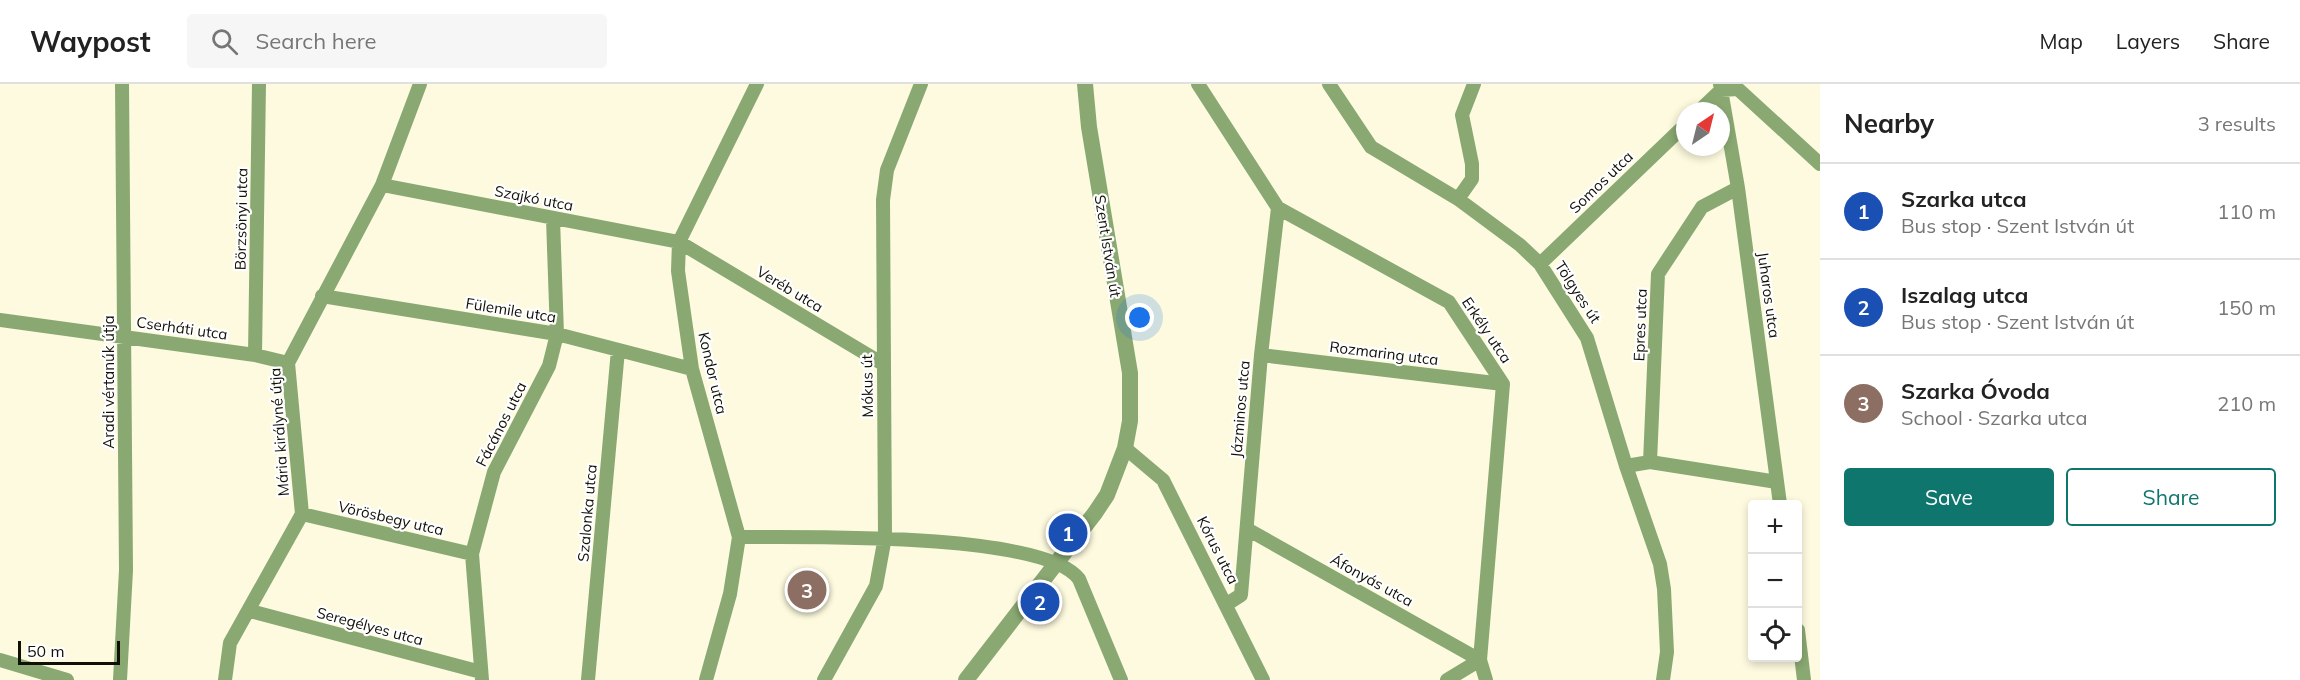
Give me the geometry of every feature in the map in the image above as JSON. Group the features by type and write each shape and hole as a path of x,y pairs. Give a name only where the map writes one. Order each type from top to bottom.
{"street":[{"name":"Aradi vértanúk útja","path":"120,680 126,570 122,84"},
{"name":"Börzsönyi utca","path":"255,355 259,84"},
{"name":"Kondor utca","path":"706,680 729,594 739,537 692,369 678,271 679,242 757,84"},
{"name":"Mókus út","path":"824,680 876,586 885,537 883,200 887,170 921,84"},
{"name":"Szent István út","path":"966,680 1107,495 1125,448 1130,421 1130,373 1089,127 1085,84"},
{"name":"Erkély utca","path":"1198,84 1278,208 1449,302 1503,384 1480,660 1486,680"},
{"name":"Tölgyes út","path":"1329,84 1371,147 1458,199 1520,245 1540,264 1587,338 1663,580 1667,652 1663,680"},
{"path":"1458,199 1472,179 1472,164 1462,115 1474,84"},
{"name":"Mária királyné útja","path":"225,680 230,644 302,514 288,363 382,185 414,86"},
{"path":"1707,102 1720,87 1738,89 1820,164"},
{"name":"Juharos utca","path":"1720,87 1738,188 1779,500"},
{"name":"Somos utca","path":"1540,264 1676,134"},
{"name":"Szajkó utca","path":"382,185 679,242"},
{"name":"Epres utca","path":"1650,462 1658,274 1702,207 1738,188"},
{"name":"Jázminos utca","path":"1227,604 1241,595 1261,355 1278,208"},
{"name":"Fácános utca","path":"482,676 472,554 494,472 549,366 557,334 553,219"},
{"name":"Veréb utca","path":"679,242 883,364"},
{"name":"Fülemile utca","path":"322,296 557,334 692,369"},
{"name":"Cserháti utca","path":"0,320 255,355 288,363"},
{"name":"Szalonka utca","path":"588,680 618,350"},
{"name":"Rozmaring utca","path":"1261,355 1503,384"},
{"name":"Kórus utca","path":"1125,448 1163,480 1263,680"},
{"path":"1626,466 1650,462 1777,482"},
{"name":"Vörösbegy utca","path":"302,514 472,554"},
{"name":"Áfonyás utca","path":"1247,529 1480,660"},
{"path":"739,537 885,537 1029,553 1058,562 1073,571 1079,579 1121,680"},
{"name":"Seregélyes utca","path":"250,611 482,676"},
{"path":"0,660 67,680"},
{"path":"1448,680 1480,660"},
{"path":"1801,662 1804,680"}],"place":[{"name":"Szarka utca","path":"1068,533"},
{"name":"Szarka Óvoda","path":"807,590"},
{"name":"Iszalag utca","path":"1040,602"}]}
